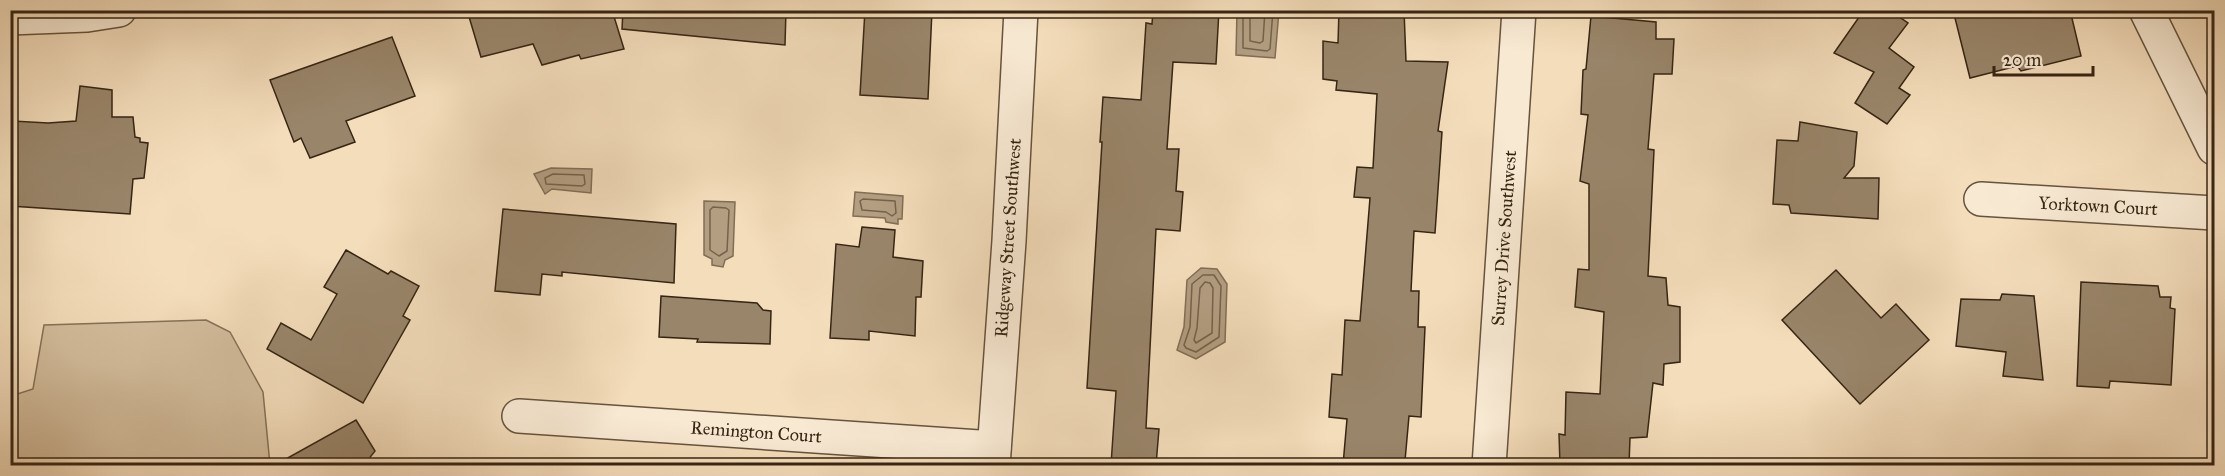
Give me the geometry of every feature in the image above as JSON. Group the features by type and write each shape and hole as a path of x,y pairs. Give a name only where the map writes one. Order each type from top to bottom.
{"street":[{"path":"10,18 87,15 119,10"},
{"name":"Ridgeway Street Southwest","path":"993,457 1010,229 1021,10"},
{"name":"Surrey Drive Southwest","path":"1489,465 1519,10"},
{"path":"2146,10 2214,148"},
{"name":"Yorktown Court","path":"1981,199 2214,213"},
{"name":"Remington Court","path":"519,416 993,457"}],"shaded area":[{"path":"206,320 230,332 263,392 270,465 11,465 11,396 33,389 44,325"}],"water":[{"path":"1237,11 1279,11 1275,58 1236,55"},
{"path":"551,168 592,169 591,193 552,189 545,194 534,174"},
{"path":"855,192 903,196 902,219 898,219 898,224 886,222 885,218 853,216"},
{"path":"704,201 735,202 733,256 725,260 723,267 712,265 712,259 704,255"},
{"path":"1201,268 1217,269 1227,284 1225,342 1196,359 1177,350 1184,327 1187,280"}],"building":[{"path":"467,10 612,10 624,49 581,59 579,55 542,65 533,44 481,57"},
{"path":"623,10 786,10 785,45 622,29"},
{"path":"865,10 932,10 928,99 860,95"},
{"path":"1153,10 1219,10 1216,64 1173,62 1167,149 1179,149 1176,191 1183,192 1180,231 1156,229 1146,428 1159,429 1156,465 1111,465 1116,391 1087,388 1103,97 1141,100 1146,23 1152,24"},
{"path":"1339,10 1404,10 1406,61 1448,62 1438,131 1442,132 1435,233 1414,231 1411,291 1419,291 1418,327 1425,327 1421,417 1409,416 1405,461 1398,460 1397,465 1343,465 1347,419 1329,417 1332,374 1342,375 1345,320 1360,321 1370,198 1354,197 1357,167 1373,168 1377,94 1336,90 1337,81 1323,79 1323,41 1338,43"},
{"path":"1864,10 1889,10 1908,23 1889,48 1914,67 1899,88 1910,95 1887,124 1855,103 1874,72 1834,53"},
{"path":"1953,10 2070,10 2081,56 2021,71 2017,66 1970,78"},
{"path":"1591,16 1656,22 1656,39 1674,39 1672,74 1654,74 1648,149 1654,150 1648,276 1666,278 1668,305 1680,307 1680,362 1664,364 1663,385 1653,383 1647,437 1630,438 1629,465 1560,465 1559,434 1565,435 1566,392 1600,394 1604,312 1575,307 1578,269 1589,270 1589,184 1580,181 1588,115 1581,114 1583,70 1586,69"},
{"path":"392,37 415,96 346,121 355,142 310,158 301,138 294,142 270,80"},
{"path":"80,86 112,90 112,117 133,117 135,137 140,138 140,142 148,143 144,178 133,179 130,214 10,206 10,130 14,130 13,121 48,123 76,121"},
{"path":"1800,122 1857,132 1854,166 1844,178 1879,178 1878,219 1791,213 1789,205 1773,204 1777,140 1798,141"},
{"path":"503,209 676,224 674,283 562,272 562,276 542,274 540,295 495,291"},
{"path":"862,227 895,230 893,257 923,261 921,297 916,297 915,336 869,331 869,340 830,338 836,244 859,247"},
{"path":"346,250 388,274 391,271 419,286 403,316 410,320 363,403 267,349 281,323 311,340 337,294 324,287"},
{"path":"1836,270 1881,318 1896,304 1929,340 1860,404 1782,320"},
{"path":"2081,282 2158,286 2160,297 2171,297 2170,308 2175,309 2171,385 2110,381 2109,388 2077,386"},
{"path":"2002,294 2034,296 2043,380 2003,376 2006,352 1956,346 1961,299 2000,300"},
{"path":"661,296 757,303 763,310 771,311 770,344 697,342 698,339 659,337"},
{"path":"356,420 375,451 364,465 275,465"}]}
